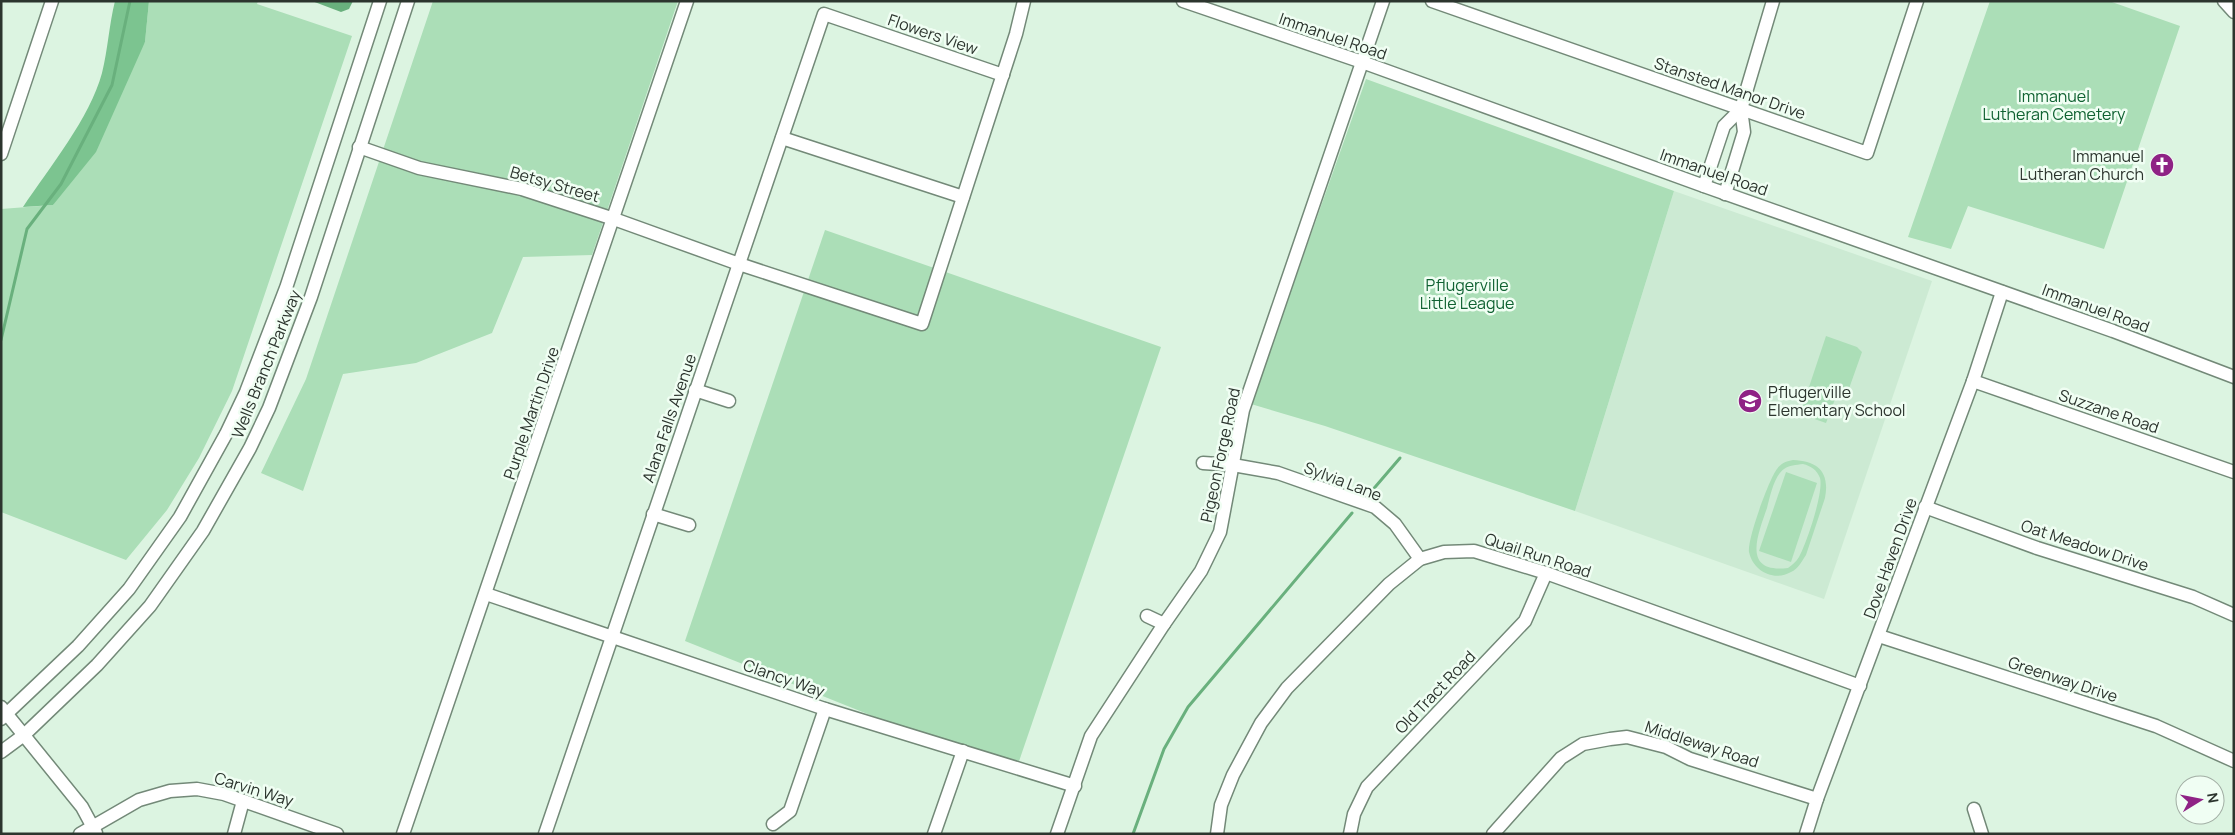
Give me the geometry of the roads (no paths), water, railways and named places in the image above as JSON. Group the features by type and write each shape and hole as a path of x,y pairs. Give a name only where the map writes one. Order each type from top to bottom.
{"street":[{"path":"1,154 52,1"},
{"name":"Wells Branch Parkway","path":"3,713 78,646 129,589 180,517 226,434 246,392 286,288 380,1"},
{"name":"Wells Branch Parkway","path":"1,752 24,735 97,665 150,606 203,532 250,448 269,408 311,297 408,1"},
{"name":"Purple Martin Drive","path":"403,834 687,1"},
{"path":"782,138 963,197 1016,34 1024,1"},
{"name":"Immanuel Road","path":"1183,1 1362,62 2234,377"},
{"name":"Pigeon Forge Road","path":"1057,834 1091,736 1164,624 1201,572 1220,532 1243,410 1383,1"},
{"name":"Stansted Manor Drive","path":"1432,1 1867,153 1918,1"},
{"path":"1725,194 1744,132 1741,109 1773,1"},
{"path":"2224,1 2234,12"},
{"name":"Flowers View","path":"824,14 1003,75"},
{"name":"Alana Falls Avenue","path":"545,834 824,14"},
{"path":"1704,186 1724,126 1741,109"},
{"name":"Betsy Street","path":"359,147 419,168 522,189 614,219 739,264 922,324 963,197"},
{"name":"Dove Haven Drive","path":"1806,834 1817,799 1973,381 2002,292"},
{"name":"Suzzane Road","path":"1973,381 2234,472"},
{"path":"696,390 729,401"},
{"name":"Sylvia Lane","path":"1203,463 1233,465 1278,473 1375,507 1395,524 1420,559"},
{"name":"Oat Meadow Drive","path":"1925,507 2037,548 2194,597 2234,615"},
{"path":"653,514 689,525"},
{"name":"Quail Run Road","path":"1216,834 1221,805 1234,775 1261,723 1294,681 1389,584 1420,559 1444,552 1474,551 1546,573 1860,686"},
{"name":"Old Tract Road","path":"1350,834 1354,814 1367,787 1525,621 1546,573"},
{"name":"Clancy Way","path":"486,594 825,709 1075,786"},
{"path":"1147,616 1164,624"},
{"name":"Greenway Drive","path":"1879,636 2156,726 2234,761"},
{"path":"773,824 790,811 825,709"},
{"path":"3,713 24,735 82,808 95,830"},
{"name":"Middleway Road","path":"1493,834 1561,758 1583,744 1626,737 1666,747 1690,759 1817,799"},
{"path":"934,834 963,751"},
{"name":"Carvin Way","path":"80,834 95,830 139,800 170,791 197,789 224,794 337,834"},
{"path":"234,834 243,801"},
{"path":"1974,809 1982,834"}],"waterway":[{"path":"1,340 27,229 61,184 112,85 130,1"},
{"path":"1370,493 1400,458"},
{"path":"1133,834 1164,749 1188,707 1352,513"}],"place":[{"name":"Immanuel Lutheran Church","path":"2162,165"},
{"name":"Pflugerville Elementary School","path":"1750,401"}],"park label":[{"name":"Immanuel Lutheran Cemetery","path":"2054,105"},
{"name":"Pflugerville Little League","path":"1467,294"}]}
